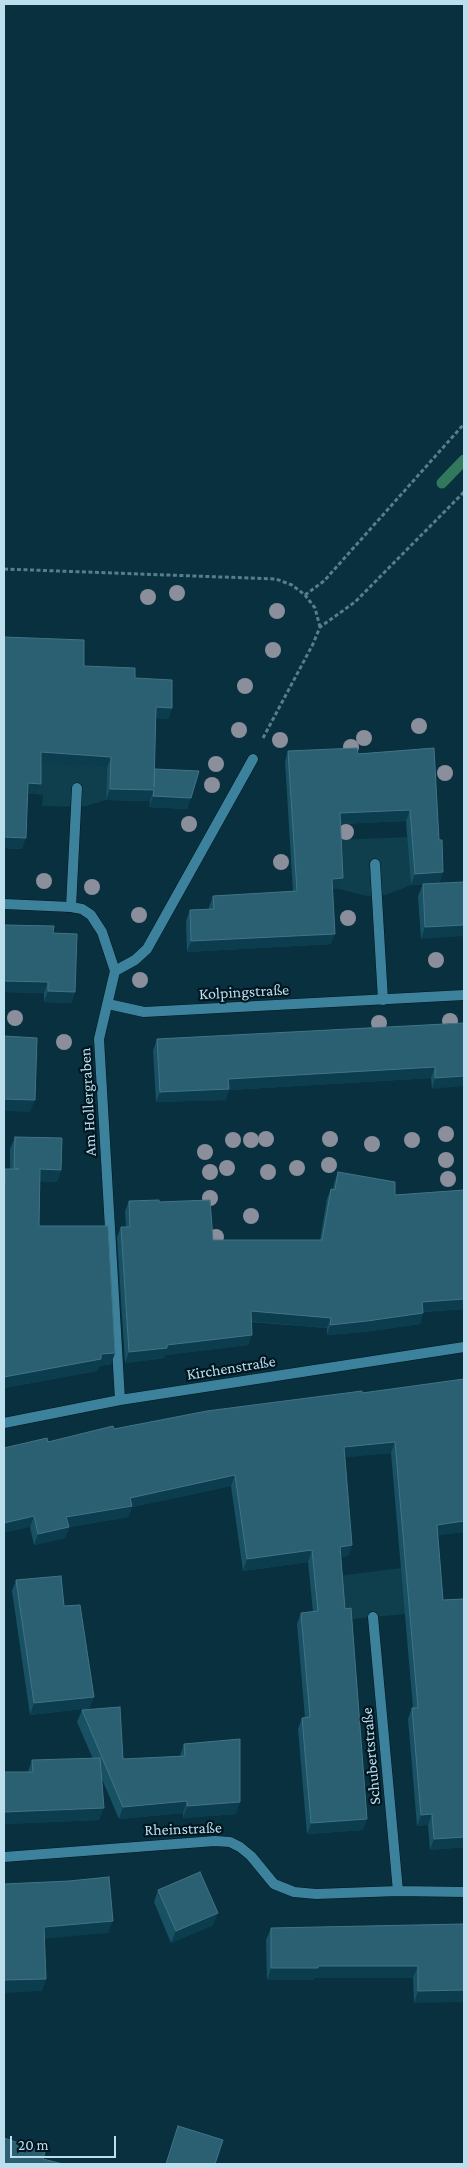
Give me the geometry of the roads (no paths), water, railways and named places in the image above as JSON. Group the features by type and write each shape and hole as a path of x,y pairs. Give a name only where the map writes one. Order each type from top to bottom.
{"street":[{"path":"4,904 71,906 82,910 97,922 107,946 114,971 135,960 147,949 253,759"},
{"path":"71,906 77,788"},
{"path":"375,864 382,1000"},
{"name":"Am Hollergraben","path":"114,971 100,1039 120,1400"},
{"name":"Kolpingstraße","path":"108,1004 144,1012 464,995"},
{"name":"Kirchenstraße","path":"4,1423 120,1400 464,1347"},
{"name":"Schubertstraße","path":"373,1617 398,1891"},
{"name":"Rheinstraße","path":"4,1857 196,1842 230,1842 251,1856 274,1884 294,1892 316,1894 398,1891 464,1892"}],"waterway":[{"path":"442,483 464,460"}]}
